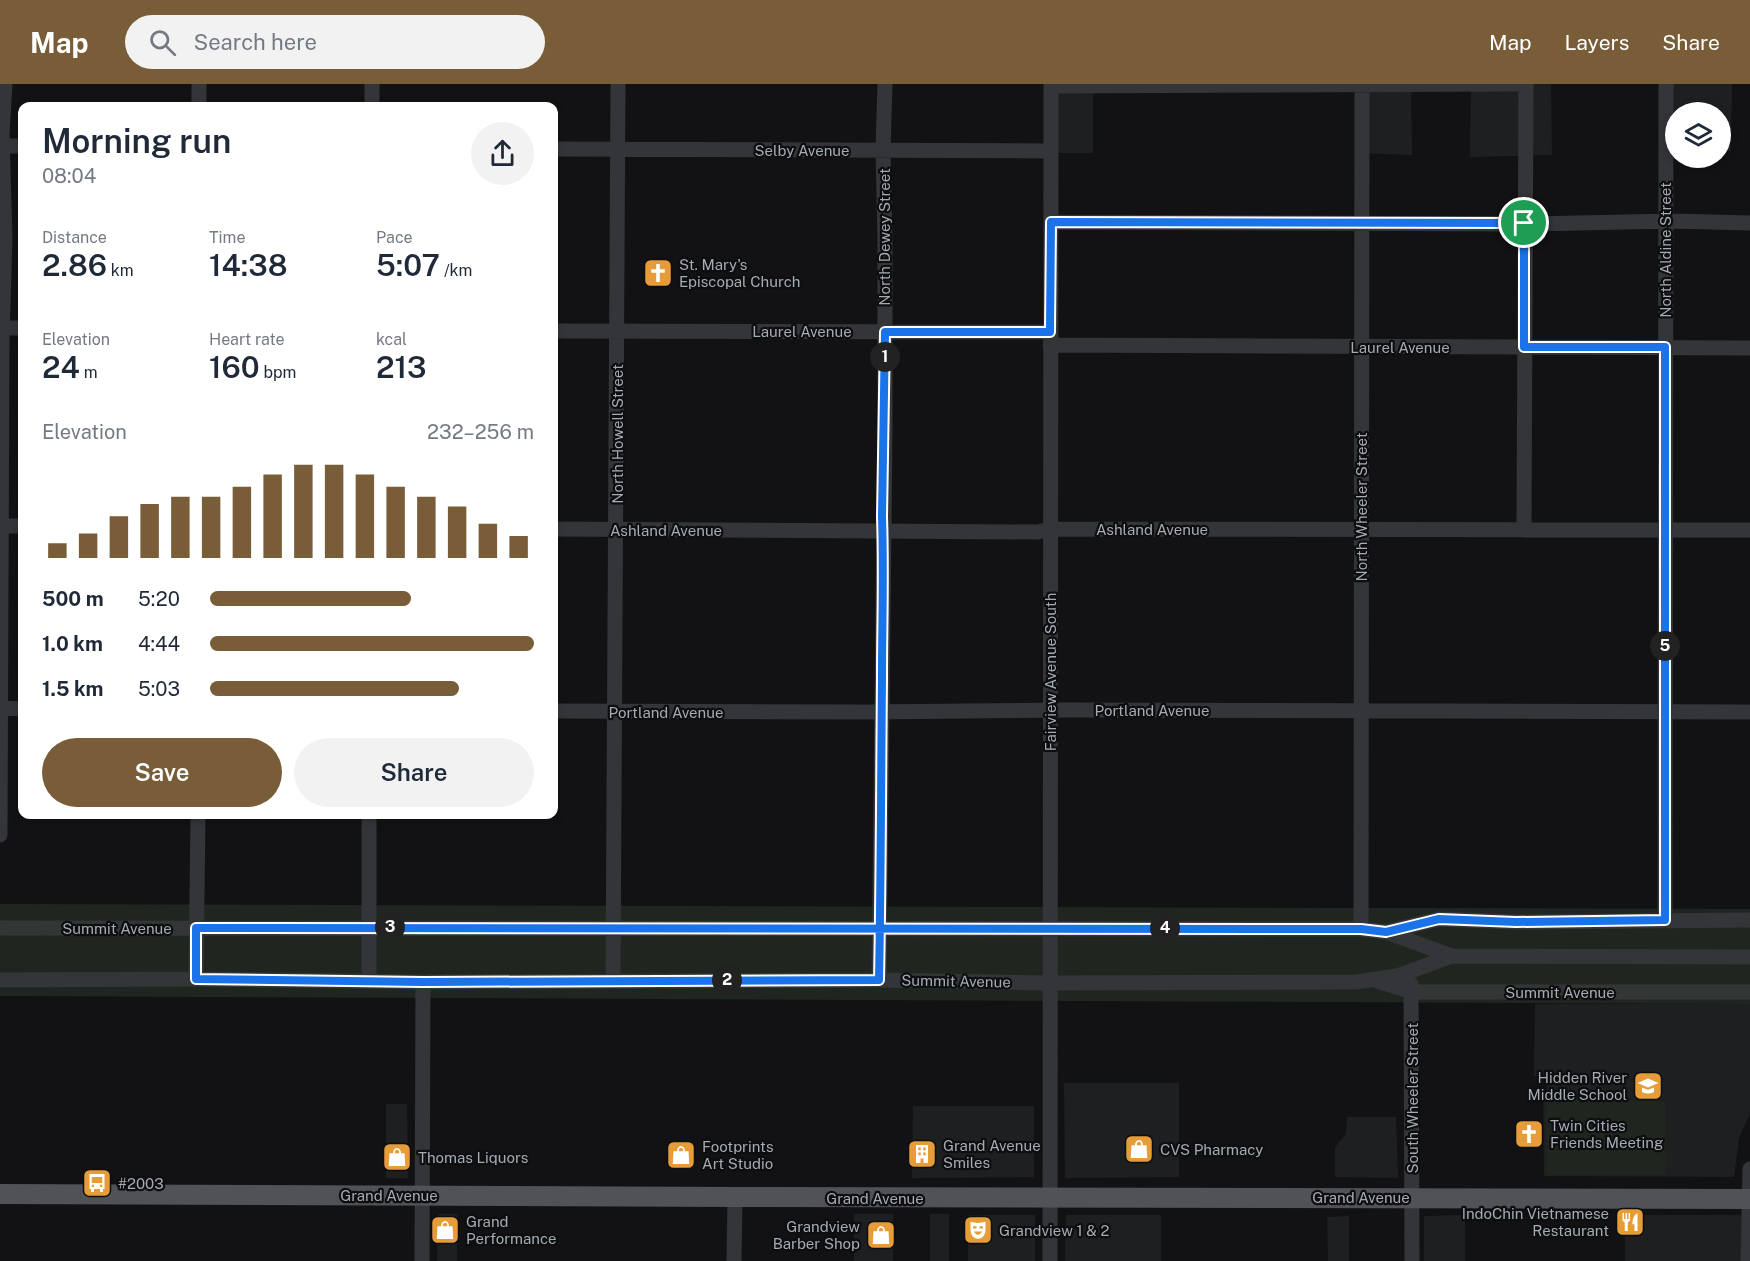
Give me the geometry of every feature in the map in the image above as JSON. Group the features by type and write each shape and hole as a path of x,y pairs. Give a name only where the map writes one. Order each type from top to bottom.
{"main road":[{"name":"Grand Avenue","path":"0,1194 1749,1199"}],"street":[{"path":"0,835 1,328 5,238 1,146 5,84"},
{"path":"198,102 199,84"},
{"path":"372,84 372,102"},
{"name":"North Howell Street","path":"614,981 618,84"},
{"name":"North Dewey Street","path":"879,980 885,84"},
{"name":"North Wheeler Street","path":"1361,929 1362,84"},
{"path":"1051,85 1517,84"},
{"path":"1524,530 1526,84"},
{"name":"North Aldine Street","path":"1665,920 1666,84"},
{"name":"Fairview Avenue South","path":"1050,1261 1051,85"},
{"path":"1,146 18,146"},
{"name":"Selby Avenue","path":"558,149 1051,151"},
{"path":"1051,222 1665,221 1750,223"},
{"path":"1,328 18,328"},
{"name":"Laurel Avenue","path":"558,331 885,332 1050,339 1362,346 1750,348"},
{"path":"1,526 18,526"},
{"name":"Ashland Avenue","path":"558,529 1038,532 1050,529 1750,530"},
{"path":"0,708 18,709"},
{"name":"Portland Avenue","path":"558,711 1750,712"},
{"path":"196,979 198,819"},
{"path":"369,819 369,981"},
{"name":"Summit Avenue","path":"1386,932 1439,919 1516,922 1750,920"},
{"name":"Summit Avenue","path":"0,928 1361,929 1386,932 1452,956 1750,957"},
{"name":"Summit Avenue","path":"0,980 1356,982 1411,972 1452,956"},
{"name":"South Wheeler Street","path":"1411,972 1412,1261"},
{"name":"Summit Avenue","path":"1372,979 1412,992 1750,992"},
{"path":"423,982 423,1261"},
{"path":"1748,1261 1750,1169"},
{"path":"734,1261 735,1197"}],"shaded area":[{"path":"1050,84 1093,90 1093,153 1050,153"},
{"path":"1360,84 1411,86 1412,155 1360,153"},
{"path":"1471,84 1551,84 1552,155 1470,157"},
{"path":"1666,84 1732,84 1731,151 1731,102 1666,102"},
{"path":"0,904 1750,909 1750,1004 0,996"},
{"name":"Hidden River Middle School","path":"1535,1004 1750,1004 1750,1114 1739,1138 1734,1177 1544,1176 1543,1091 1547,1091 1547,1077 1534,1076"},
{"path":"1064,1083 1179,1083 1179,1177 1065,1178"},
{"path":"1546,1093 1575,1093 1587,1100 1665,1101 1666,1175 1546,1175"},
{"path":"386,1104 407,1104 408,1178 386,1178"},
{"path":"913,1106 1034,1106 1034,1177 912,1178"},
{"path":"1347,1117 1396,1117 1398,1178 1335,1177 1335,1147 1346,1134"},
{"name":"Grand Performance","path":"438,1214 457,1214 457,1261 437,1261"},
{"path":"854,1214 893,1214 893,1261 854,1261"},
{"path":"930,1214 949,1214 949,1261 930,1261"},
{"path":"968,1215 1035,1215 1035,1261 968,1261"},
{"path":"1066,1215 1161,1215 1161,1261 1065,1261"},
{"path":"1465,1215 1465,1261 1424,1261 1424,1216"},
{"path":"1625,1215 1750,1215 1750,1261 1625,1261"},
{"path":"1349,1216 1349,1261 1328,1261 1327,1217"}],"place":[{"name":"St. Mary's Episcopal Church","path":"658,273"},
{"name":"Hidden River Middle School","path":"1648,1086"},
{"name":"Twin Cities Friends Meeting","path":"1529,1134"},
{"name":"CVS Pharmacy","path":"1139,1149"},
{"name":"Grand Avenue Smiles","path":"922,1154"},
{"name":"Footprints Art Studio","path":"681,1155"},
{"name":"Thomas Liquors","path":"397,1157"},
{"name":"#2003","path":"97,1183"},
{"name":"IndoChin Vietnamese Restaurant","path":"1630,1222"},
{"name":"Grand Performance","path":"445,1230"},
{"name":"Grandview 1 & 2","path":"978,1230"},
{"name":"Grandview Barber Shop","path":"881,1235"}],"route":[{"path":"1524,223 1051,222 1050,332 885,332 882,517 883,542 882,621 880,911 880,930 880,954 879,980 423,982 196,979 196,928 880,930 1065,928 1361,929 1386,932 1439,919 1516,922 1665,920 1665,347 1524,347 1524,223"}]}
